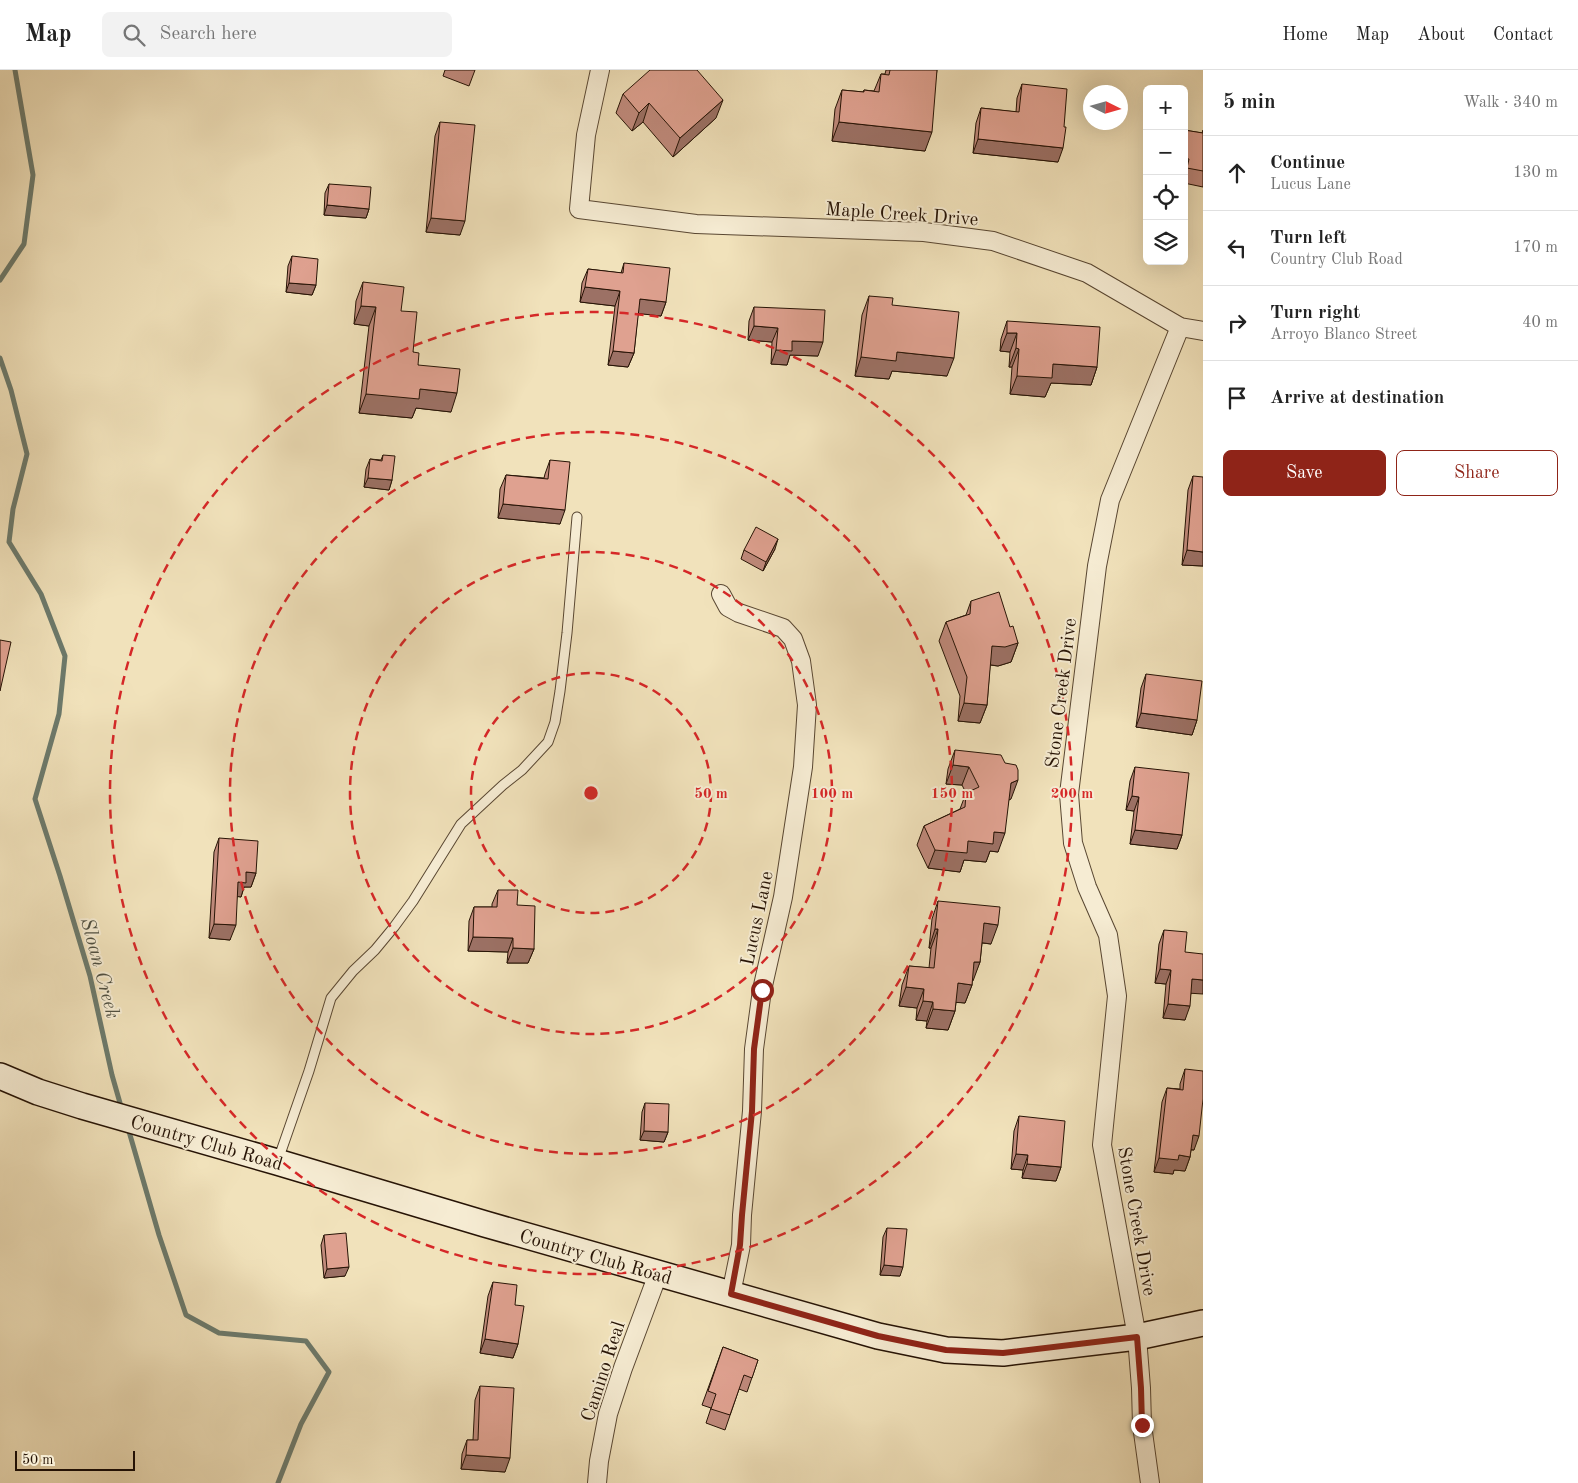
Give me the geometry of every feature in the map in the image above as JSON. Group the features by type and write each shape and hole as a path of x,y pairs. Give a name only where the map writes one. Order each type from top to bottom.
{"main road":[{"name":"Country Club Road","path":"0,1076 38,1092 82,1106 658,1274 878,1336 946,1350 1003,1353 1137,1337 1203,1323"}],"street":[{"name":"Maple Creek Drive","path":"600,70 586,135 579,209 696,224 924,232 993,241 1087,273 1180,327 1203,332"},
{"name":"Stone Creek Drive","path":"1150,1483 1142,1425 1137,1337 1102,1145 1117,996 1108,935 1088,887 1073,842 1069,794 1097,566 1110,500 1180,327"},
{"name":"Lucus Lane","path":"721,594 728,607 783,628 793,639 801,660 807,705 803,767 783,898 762,990 754,1049 752,1111 740,1245 731,1294"},
{"name":"Camino Real","path":"597,1483 608,1414 658,1274"}],"lane":[{"path":"277,1162 309,1071 331,998 353,970 375,950 394,928 461,824 489,797 522,770 548,742 555,722 560,691 577,517"}],"building":[{"path":"650,70 697,70 723,100 680,138 649,103 639,113 623,94"},
{"path":"890,70 937,70 932,132 839,122 842,90 879,92 881,74 889,75"},
{"path":"1022,84 1067,89 1064,127 1066,127 1063,148 978,139 981,108 1019,112"},
{"path":"440,122 475,125 465,221 431,218"},
{"path":"1188,131 1203,133 1203,171 1188,168"},
{"path":"329,184 371,187 369,209 327,205"},
{"path":"292,256 318,259 316,285 289,283"},
{"path":"624,263 670,268 666,302 640,299 634,353 613,351 620,291 585,287 588,269 623,273"},
{"path":"363,282 404,287 401,311 417,312 413,352 419,353 418,365 460,369 457,393 420,389 419,399 366,394 376,307 361,306"},
{"path":"869,296 893,298 892,305 959,312 954,358 897,352 896,361 861,357"},
{"path":"754,307 825,310 823,342 792,341 792,351 776,350 778,328 754,326"},
{"path":"1007,321 1100,327 1097,367 1053,364 1052,378 1017,376 1019,349 1016,348 1017,333 1007,333"},
{"path":"383,455 395,456 392,480 368,478 370,459 382,461"},
{"path":"550,460 570,462 565,510 503,504 506,475 548,479"},
{"path":"1193,476 1203,477 1203,552 1187,550"},
{"path":"756,527 778,539 766,562 744,550"},
{"path":"999,592 1010,627 1013,626 1018,643 1005,647 992,646 987,705 964,703 967,677 946,622 970,614 971,601"},
{"path":"0,640 11,642 0,691"},
{"path":"1146,674 1202,681 1197,720 1141,713"},
{"path":"955,750 1001,755 1005,763 1016,765 1018,770 1018,780 1011,783 1005,833 994,832 993,844 968,841 967,853 935,850 924,826 965,807 966,793 979,787 969,767 953,765"},
{"path":"1135,767 1189,773 1182,835 1135,830 1139,797 1132,796"},
{"path":"219,838 258,841 256,873 246,872 246,883 238,882 236,925 214,924"},
{"path":"498,890 518,890 517,905 535,906 534,949 513,948 513,938 473,937 474,907 497,907"},
{"path":"938,901 1000,907 998,925 984,923 980,962 974,962 972,985 958,983 955,1011 933,1009 933,1002 923,1001 924,989 906,987 909,966 934,968 938,929 935,929"},
{"path":"1164,930 1187,932 1185,952 1203,954 1203,980 1192,979 1190,1006 1168,1004 1171,970 1160,969"},
{"path":"1185,1069 1203,1071 1203,1099 1199,1136 1193,1135 1190,1157 1179,1155 1178,1160 1159,1158 1167,1088 1183,1090"},
{"path":"645,1103 669,1104 668,1132 644,1131"},
{"path":"1019,1116 1065,1121 1061,1167 1027,1164 1028,1155 1016,1154"},
{"path":"887,1228 907,1229 903,1267 884,1265"},
{"path":"346,1233 349,1267 327,1269 324,1235"},
{"path":"493,1282 517,1285 515,1305 524,1306 518,1344 485,1339"},
{"path":"723,1347 758,1360 752,1378 744,1375 730,1415 711,1409 716,1394 708,1391"},
{"path":"480,1386 514,1388 510,1458 466,1455 467,1440 478,1440"}],"waterway":[{"name":"Sloan Creek","path":"0,280 24,244 33,175 15,70"},
{"name":"Sloan Creek","path":"0,358 11,390 27,454 13,509 9,542 41,594 65,656 59,714 35,799 90,976 112,1075 122,1110"},
{"name":"Sloan Creek","path":"128,1128 159,1235 186,1315 219,1333 306,1341 329,1372 301,1424 278,1483"}],"route":[{"path":"762,990 754,1049 752,1111 740,1245 731,1294 878,1336 946,1350 1003,1353 1137,1337 1142,1425"}]}
